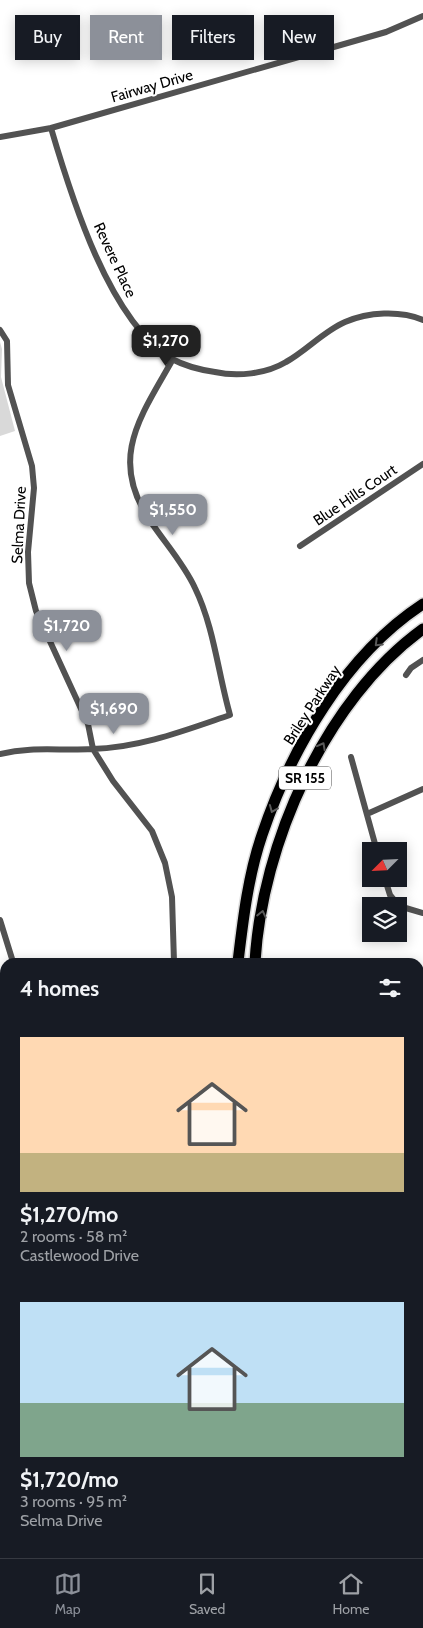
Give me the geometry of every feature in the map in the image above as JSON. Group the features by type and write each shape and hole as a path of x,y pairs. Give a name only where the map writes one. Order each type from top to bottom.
{"highway":[{"name":"Briley Parkway","path":"239,958 251,881 262,836 302,745 330,700 358,663 418,607 423,600"},
{"name":"Briley Parkway","path":"255,958 257,936 277,848 307,774 335,721 364,683 423,629"}],"street":[{"name":"Fairway Drive","path":"0,137 51,128 386,32 423,16"},
{"name":"Revere Place","path":"51,128 68,185 114,295 148,340 173,359 197,369 225,374 255,373 285,363 345,322 382,314 414,316 423,320"},
{"name":"Selma Drive","path":"0,330 7,341 8,385 32,466 34,488 28,552 29,583 36,611 88,724 93,750 152,831 165,863 172,897 174,958"},
{"path":"0,754 21,748 93,750 163,738 230,715 202,604 194,584 145,514 128,470 137,423 173,359"},
{"name":"Blue Hills Court","path":"300,546 423,464"},
{"path":"406,675 411,668 423,660"},
{"path":"351,757 375,842"},
{"path":"367,814 423,789"},
{"path":"407,908 423,913"},
{"path":"0,920 12,958"}],"shaded area":[{"path":"0,342 2,349 1,377 15,431 0,436"}]}
